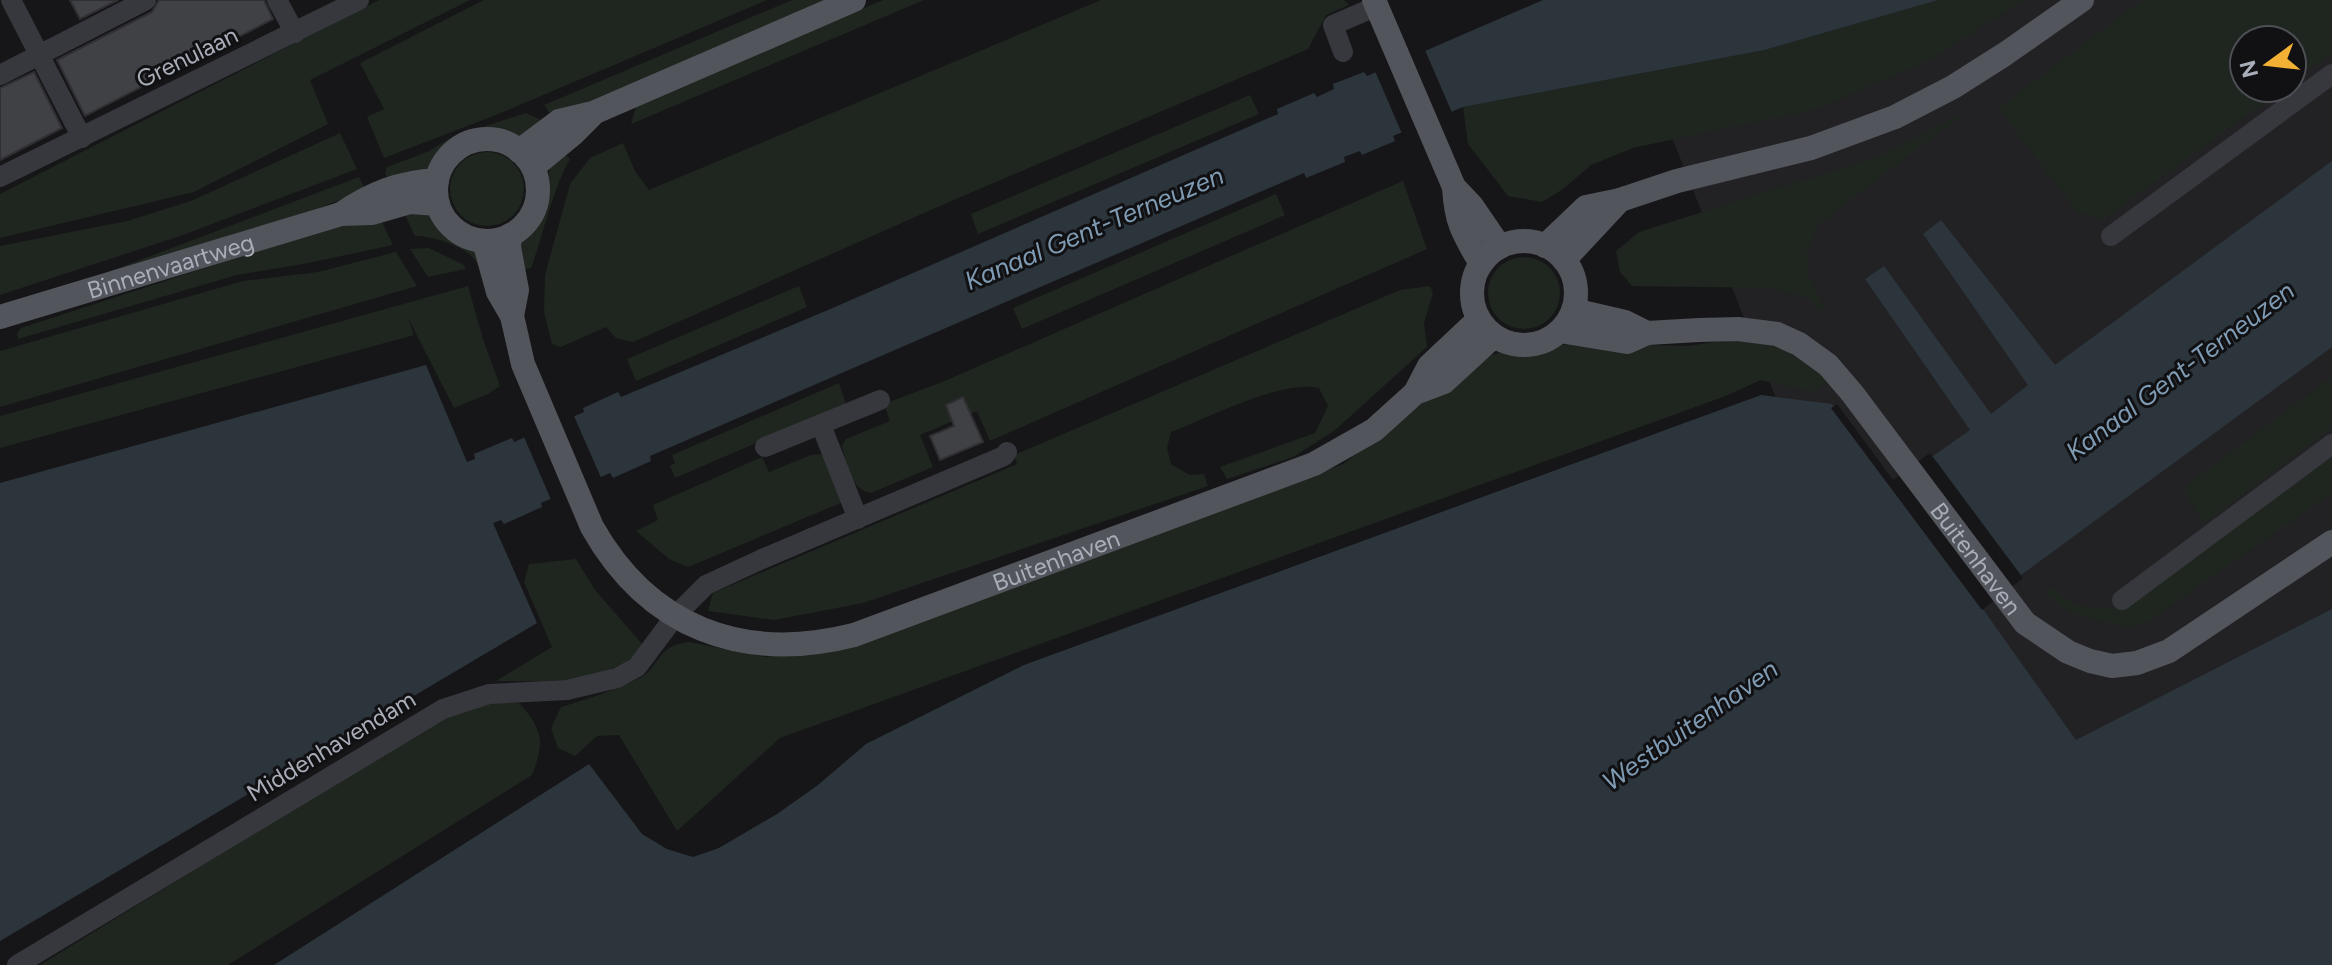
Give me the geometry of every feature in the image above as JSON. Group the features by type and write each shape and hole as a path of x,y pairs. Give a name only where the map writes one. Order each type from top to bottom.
{"main road":[{"path":"526,159 573,134 593,113 854,0"},
{"path":"1555,253 1586,207 1811,148 1895,117 1953,87 2082,0"},
{"path":"1376,3 1454,187 1459,227 1481,264"},
{"path":"496,140 526,159 536,178 537,200 527,221 510,235 484,241 460,233 443,216 438,204 437,180 449,156 470,142 496,140"},
{"name":"Binnenvaartweg","path":"341,214 365,197 387,188 437,180"},
{"path":"1454,187 1472,206 1500,247"},
{"name":"Binnenvaartweg","path":"0,317 341,214 372,213 410,202 438,204"},
{"name":"Buitenhaven","path":"510,235 509,247 517,290 512,316"},
{"name":"Buitenhaven","path":"484,241 498,292 512,316 523,364 592,527 619,569 647,596 694,628 714,635 761,643 821,643 854,635 1221,497 1292,474 1374,430 1415,393 1444,382 1486,327"},
{"path":"1523,241 1555,253 1574,281 1573,310 1560,331 1548,340 1526,345 1504,341 1486,327 1472,297 1481,264 1500,247 1523,241"},
{"name":"Buitenhaven","path":"1573,310 1625,322 1647,333"},
{"name":"Buitenhaven","path":"1560,331 1627,342 1647,333 1738,329 1777,334 1799,344 1828,365 1852,393 2025,623 2068,652 2112,666 2137,663 2169,651 2332,542"}],"street":[{"path":"11,0 82,138"},
{"path":"0,75 146,0"},
{"path":"277,0 295,33"},
{"name":"Grenulaan","path":"0,177 359,0"},
{"path":"1343,52 1333,25 1376,3"},
{"path":"2111,236 2332,74"},
{"path":"765,447 880,400"},
{"path":"821,425 858,519"},
{"path":"2122,600 2332,444"},
{"path":"676,615 706,585 1004,456 1007,452"},
{"name":"Middenhavendam","path":"17,965 443,709 489,694 567,690 617,678 637,667 676,615"}],"shaded area":[{"path":"379,0 470,0 310,80 328,124 194,192 0,238 0,194"},
{"path":"484,0 767,0 496,115 384,158 367,117 384,109 360,63"},
{"path":"792,0 831,0 553,118 544,105"},
{"path":"883,0 924,0 631,124 636,107 644,101"},
{"path":"1101,0 1344,0 1349,5 1326,15 1308,49 949,202 633,342 616,338 606,327 561,347 552,344 544,312 545,275 570,184 590,158 623,143 635,171 649,190"},
{"path":"1617,0 2332,0 2332,635 2056,761 1786,423"},
{"path":"1938,0 2024,0 1930,60 1817,109 1633,148 1591,165 1542,202 1508,196 1468,144 1463,107 1764,50"},
{"path":"2142,0 2332,0 2332,53 2308,70 2308,24 2228,24 2228,104 2262,104 2104,219 2078,213 1998,108"},
{"path":"1250,95 1259,114 978,234 971,214"},
{"path":"1967,111 1819,224 1807,249 1808,275 1828,316 1807,298 1772,288 1632,286 1620,272 1616,251 1639,232 1877,157"},
{"path":"526,113 539,119 543,127 519,137 486,130 466,134 445,150 434,166 389,182 385,173 387,167 427,152 454,136"},
{"path":"340,133 357,169 180,236 0,295 0,246 127,221 191,201"},
{"path":"561,151 570,159 553,198 531,268 519,271 521,241 540,217 550,165"},
{"path":"487,152 508,158 518,168 524,189 518,210 508,220 487,226 466,220 456,210 450,189 456,168 466,158"},
{"path":"359,177 366,191 208,247 9,308 1,304 103,274"},
{"path":"1403,181 1427,249 990,441 977,411 920,435 933,467 871,493 859,487 851,475 842,446 846,439 890,421 884,404 947,380"},
{"path":"1276,194 1285,215 1022,329 1013,308"},
{"path":"402,209 430,213 444,230 480,253 482,276 475,261 463,250 437,239 415,236"},
{"path":"380,218 393,245 237,275 18,339 17,333 21,328 315,232"},
{"path":"429,248 464,265 466,269 428,277 410,249"},
{"path":"396,252 417,286 0,407 0,351 243,281 318,272"},
{"path":"1524,257 1550,267 1560,293 1550,319 1524,329 1498,319 1488,293 1498,267"},
{"path":"468,286 500,386 454,408 408,318 414,335 0,448 0,416"},
{"path":"799,286 807,307 636,381 627,359"},
{"path":"1430,286 1433,293 1424,323 1427,347 1334,431 1293,457 1227,479 1220,467 1315,433 1328,406 1319,388 1285,389 1266,394 1171,432 1167,448 1171,464 1190,475 1204,474 1208,486 863,603 774,620 708,611 713,593 1017,464 1014,455 1400,290"},
{"path":"1736,339 1783,348 1829,380 1813,392 1761,380 1723,397 780,738 677,831 619,735 597,736 575,756 558,748 551,728 561,707 640,678 664,653 678,644 689,642 765,657 848,648 1343,464 1481,358 1502,352 1577,343 1687,346"},
{"path":"2332,377 2332,428 2204,523 2183,488"},
{"path":"839,383 846,404 675,478 670,466 675,463 672,455"},
{"path":"821,454 827,459 843,502 688,567 669,559 636,531 658,520 653,505 762,457 769,472"},
{"path":"2332,457 2332,493 2146,623 2126,627 2069,613 2045,593 2050,586 2069,600 2086,607 2128,605"},
{"path":"576,559 595,590 644,646 630,659 595,675 555,680 496,681 552,647 524,582 529,564"},
{"path":"473,703 519,703 527,712 537,729 540,745 532,775 228,965 40,965 325,790"}],"water":[{"name":"Kanaal Gent-Terneuzen","path":"1543,0 1938,0 1764,50 1463,107 1393,136 1395,141 1362,155 1360,151 1344,157 1345,162 1306,178 1304,173 650,456 651,461 613,478 610,473 541,503 542,507 504,524 501,520 493,523 537,623 0,941 0,483 426,365 467,462 475,459 474,454 512,438 514,442 584,412 583,408 618,392 621,397 828,310 1278,114 1277,109 1314,93 1317,97 1334,89 1333,84 1364,72 1367,76"},
{"path":"2332,161 2332,347 1980,605 2076,740 2332,609 2332,965 274,965 589,764 642,834 667,849 693,857 719,848 777,814 818,785 866,744 1024,665 1761,395 1832,404 1892,485 1970,430 1865,279 1884,266 1991,414 2028,385 1923,234 1941,220 2055,365"}],"pier":[{"path":"1425,50 1453,115 1403,136 1375,71"},
{"path":"1837,404 1893,480 1930,453 2023,578 1982,610 1831,408"},
{"path":"574,416 602,480 552,502 524,437"}],"building":[{"path":"70,0 118,0 80,19"},
{"path":"159,0 264,0 273,19 85,116 57,60 152,12"},
{"path":"34,72 62,128 0,160 0,88"},
{"path":"963,397 983,442 940,460 930,436 954,426 946,405"}],"water label":[{"name":"Westbuitenhaven","path":"1690,725"}]}
